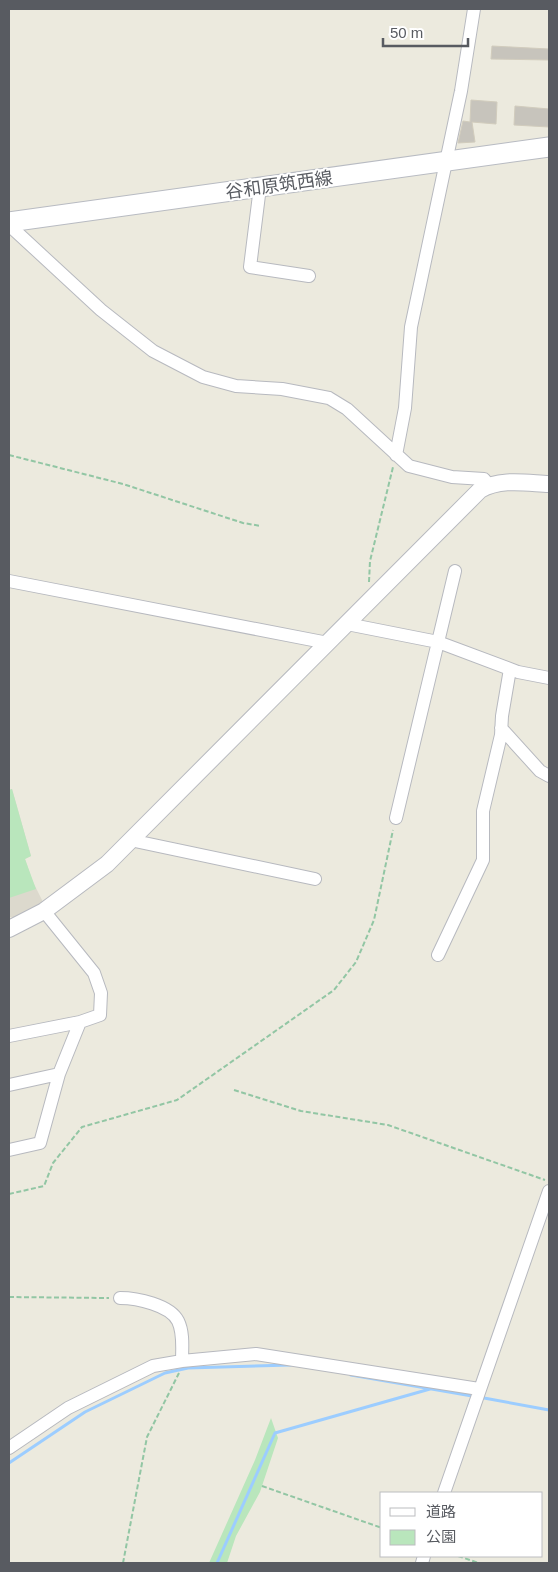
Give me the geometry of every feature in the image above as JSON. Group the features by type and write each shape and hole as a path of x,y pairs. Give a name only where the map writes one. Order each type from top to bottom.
{"main road":[{"name":"谷和原筑西線","path":"9,223 549,147"}],"street":[{"path":"396,455 405,408 411,327 461,91 474,9"},
{"path":"260,187 250,267 309,276"},
{"path":"9,223 101,310 153,351 203,377 236,386 282,389 329,398 346,409 409,466 419,471 452,478 484,479 489,485"},
{"path":"9,929 44,911 106,864 480,490 489,485 506,482 549,484"},
{"path":"396,818 454,570"},
{"path":"9,581 168,614 328,643"},
{"path":"347,624 438,642 510,669 549,678"},
{"path":"438,955 484,860 483,811 501,728 510,669"},
{"path":"501,728 540,770 549,776"},
{"path":"130,840 315,879"},
{"path":"9,1036 80,1022 100,1015 101,993 94,973 44,911"},
{"path":"9,1150 40,1143 59,1074 80,1022"},
{"path":"9,1085 59,1074"},
{"path":"444,1492 549,1191"},
{"path":"120,1298 132,1298 165,1309 178,1320 182,1335 182,1361"},
{"path":"9,1448 68,1408 153,1366 182,1361 256,1354 479,1389"}],"path":[{"path":"9,455 123,484 243,523 261,526"},
{"path":"367,604 370,561 396,455"},
{"path":"9,1194 44,1186 53,1163 82,1127 177,1100 334,990 356,962 374,920 396,818"},
{"path":"234,1090 301,1111 388,1125 549,1181"},
{"path":"9,1297 120,1298"},
{"path":"123,1563 147,1437 178,1376"},
{"path":"262,1486 380,1527"},
{"path":"461,1557 479,1563"}],"shaded area":[{"path":"12,789 31,856 25,859 32,880 43,902 16,917 9,917 9,790"}],"green space":[{"path":"12,789 31,856 25,859 36,889 9,898 9,790"},
{"path":"271,1418 278,1438 260,1492 236,1536 227,1563 209,1563 255,1460"}],"building":[{"path":"492,46 549,49 549,60 491,59"},
{"path":"471,100 497,102 496,124 472,122 475,142 458,143 463,121 470,122"},
{"path":"515,106 549,109 549,127 514,125"}],"waterway":[{"path":"9,1463 85,1412 165,1373 188,1368 291,1365"},
{"path":"351,1375 472,1396"},
{"path":"217,1563 275,1433 430,1389"},
{"path":"484,1398 549,1410"}]}
